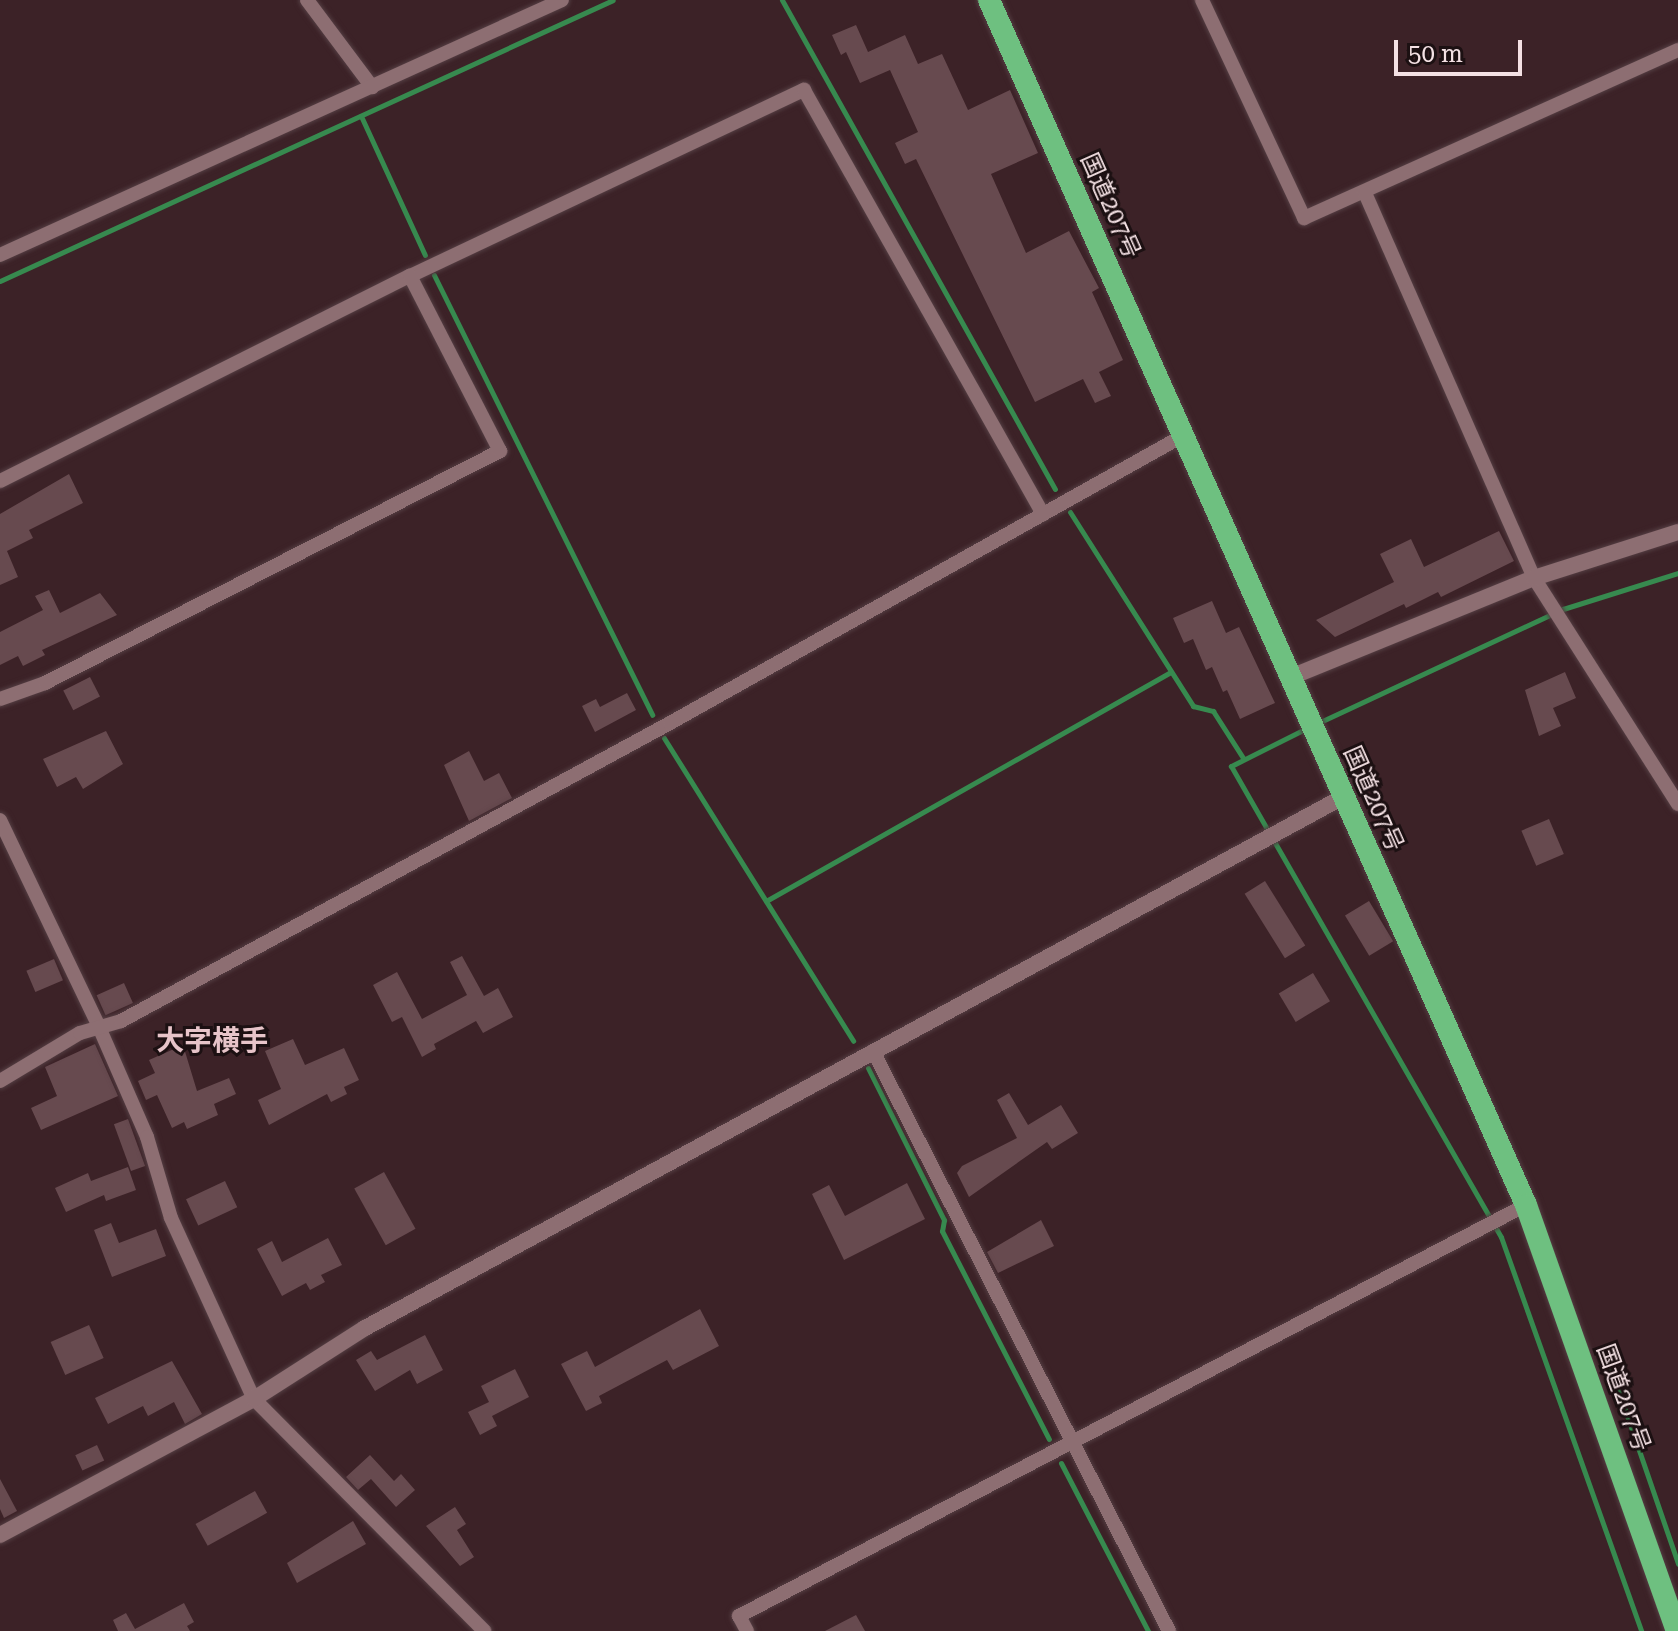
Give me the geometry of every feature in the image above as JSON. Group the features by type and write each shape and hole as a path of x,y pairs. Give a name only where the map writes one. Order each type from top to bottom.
{"highway":[{"name":"国道207号","path":"989,0 1186,434 1343,797 1526,1205 1677,1631"}],"street":[{"path":"307,0 372,87"},
{"path":"0,255 562,0"},
{"path":"1202,0 1304,218 1678,50"},
{"path":"0,481 410,276 804,90 1043,514"},
{"path":"1365,193 1534,578 1678,804"},
{"path":"0,699 45,683 500,451 410,276"},
{"path":"0,1081 99,1027 135,1014 1186,434"},
{"path":"1291,677 1534,578 1678,532"},
{"path":"0,1535 254,1399 365,1328 1343,797"},
{"path":"0,820 99,1027 147,1137 171,1218 254,1399 484,1631"},
{"path":"873,1051 1169,1631"},
{"path":"747,1631 739,1616 1526,1205"}],"building":[{"path":"856,25 868,52 905,35 918,64 942,54 968,110 1010,90 1038,153 991,174 1026,253 1069,231 1099,288 1092,292 1123,360 1099,372 1111,396 1095,403 1083,379 1035,402 916,159 905,164 895,143 918,132 890,70 860,83 846,52 841,55 832,35"},
{"path":"69,474 83,503 29,530 33,538 7,551 18,577 0,585 0,514"},
{"path":"1499,531 1514,561 1441,597 1438,592 1406,608 1404,604 1335,637 1316,620 1394,582 1380,554 1411,539 1424,567"},
{"path":"49,590 60,613 100,593 117,615 42,650 45,655 23,666 18,656 0,665 0,632 43,610 35,596"},
{"path":"1212,601 1226,633 1239,627 1275,703 1240,719 1212,667 1206,670 1193,639 1184,643 1173,618"},
{"path":"1565,672 1576,698 1553,708 1561,726 1539,736 1525,690"},
{"path":"90,677 100,697 73,710 63,691"},
{"path":"627,693 636,710 595,732 582,706 596,699 600,707"},
{"path":"106,731 123,764 83,789 76,777 57,787 43,759"},
{"path":"469,751 484,781 499,773 512,798 469,821 444,765"},
{"path":"1549,819 1564,854 1536,866 1521,831"},
{"path":"1265,881 1305,945 1285,958 1245,894"},
{"path":"1369,901 1393,941 1369,956 1345,915"},
{"path":"462,956 484,996 498,988 513,1017 483,1033 476,1021 434,1044 436,1049 422,1057 402,1017 392,1022 373,985 397,972 422,1019 467,995 450,962"},
{"path":"54,959 63,980 35,992 26,971"},
{"path":"1313,973 1330,1001 1296,1022 1279,994"},
{"path":"124,983 133,1003 106,1015 97,995"},
{"path":"293,1039 305,1065 344,1048 359,1080 344,1087 347,1094 331,1102 327,1094 269,1125 258,1100 281,1089 265,1051"},
{"path":"95,1044 118,1096 41,1130 31,1108 57,1096 45,1067"},
{"path":"183,1045 197,1091 229,1078 236,1094 214,1104 218,1115 187,1129 184,1122 172,1128 157,1095 146,1100 138,1081 155,1073 149,1060"},
{"path":"1009,1093 1028,1125 1061,1105 1078,1133 1052,1149 1047,1142 969,1197 957,1173 962,1166 1017,1138 997,1100"},
{"path":"128,1119 145,1166 131,1171 114,1124"},
{"path":"128,1167 136,1190 106,1201 104,1195 66,1212 55,1188 88,1173 91,1181"},
{"path":"384,1172 416,1229 386,1245 354,1188"},
{"path":"225,1181 237,1207 198,1225 186,1199"},
{"path":"907,1183 925,1219 844,1260 812,1194 829,1185 845,1216"},
{"path":"1041,1220 1054,1246 998,1273 987,1252"},
{"path":"111,1223 119,1243 156,1229 166,1256 112,1277 94,1230"},
{"path":"328,1238 342,1265 321,1275 325,1282 310,1290 306,1283 282,1296 257,1249 272,1241 282,1262"},
{"path":"700,1309 719,1346 673,1370 667,1360 599,1396 602,1403 586,1411 561,1364 587,1351 595,1367"},
{"path":"89,1325 104,1358 65,1375 51,1342"},
{"path":"425,1335 443,1370 417,1384 410,1370 375,1391 356,1360 371,1351 377,1360"},
{"path":"172,1361 202,1414 185,1424 174,1402 148,1416 143,1406 108,1424 95,1398"},
{"path":"515,1369 529,1397 492,1416 497,1426 480,1435 468,1412 489,1402 481,1386"},
{"path":"97,1445 104,1460 82,1471 75,1455"},
{"path":"370,1455 394,1481 401,1474 415,1490 396,1507 371,1479 358,1490 346,1477"},
{"path":"0,1479 17,1511 4,1518 0,1509"},
{"path":"255,1491 267,1513 208,1546 196,1524"},
{"path":"455,1507 466,1524 457,1530 474,1557 460,1566 426,1526"},
{"path":"353,1521 366,1544 297,1583 287,1563"},
{"path":"184,1603 194,1622 187,1626 190,1631 118,1631 113,1620 126,1613 135,1629"},
{"path":"856,1615 865,1631 825,1631"}],"waterway":[{"path":"0,281 613,0"},
{"path":"782,0 1055,489"},
{"path":"361,116 425,255"},
{"path":"434,275 652,715"},
{"path":"1070,512 1193,706 1213,711 1243,758"},
{"path":"1318,723 1563,609 1678,573"},
{"path":"766,901 1171,672"},
{"path":"1305,729 1231,766 1501,1237 1641,1631"},
{"path":"664,738 853,1041"},
{"path":"868,1068 944,1220 942,1231 1049,1439"},
{"path":"1611,1369 1678,1564"},
{"path":"1061,1463 1148,1631"}],"district":[{"name":"大字横手","path":"212,1041"}]}
